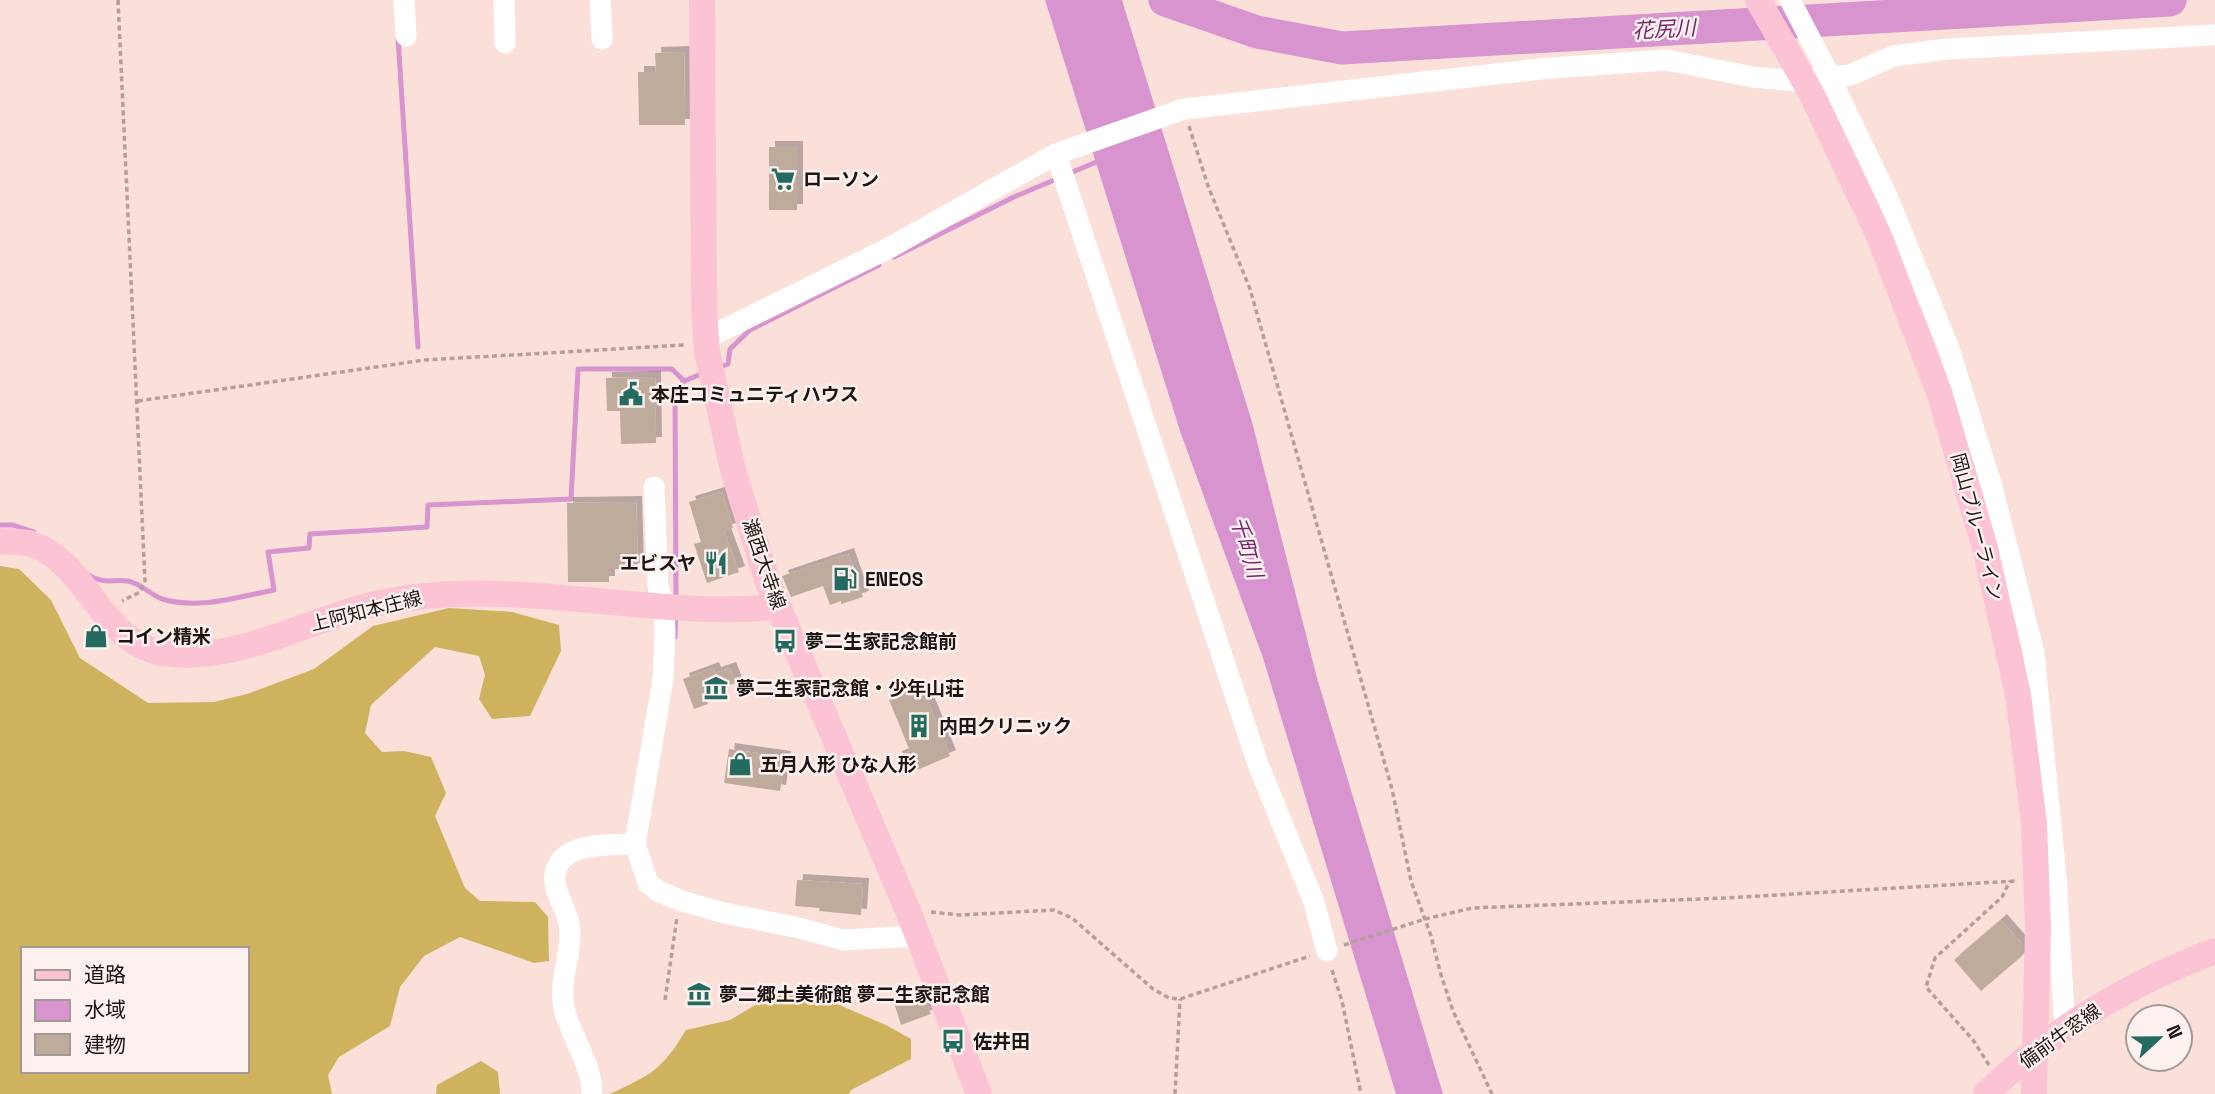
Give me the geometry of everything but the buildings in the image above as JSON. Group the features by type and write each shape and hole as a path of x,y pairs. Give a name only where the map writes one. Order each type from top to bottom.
{"main road":[{"name":"瀬西大寺線","path":"702,0 703,279 706,346 715,395 745,510 778,607 913,924 979,1094"},
{"name":"岡山ブルーライン","path":"1758,0 1811,93 1879,236 1939,392 1985,548 2018,695 2034,823 2038,928 2035,1090"},
{"name":"上阿知本庄線","path":"0,541 31,544 56,558 118,631 133,643 175,655 232,650 366,607 446,593 523,593 672,607 754,610 778,607"},
{"name":"備前牛窓線","path":"1994,1086 2068,1025 2109,1000 2183,963 2215,951"}],"street":[{"path":"404,0 406,36"},
{"path":"504,0 505,43"},
{"path":"600,0 602,39"},
{"path":"1790,0 1828,72 1887,196 1948,346 1998,513 2034,653 2056,877 2064,1014 2068,1025"},
{"path":"706,346 891,247 1056,154 1177,111 1550,68 1666,60 1753,77 1796,81 1828,72 1850,75 1894,56 1947,49 2215,35"},
{"path":"1056,154 1258,764 1335,948"},
{"path":"654,487 658,586 672,607 635,844 648,883 658,891 682,901 843,940 913,924"},
{"path":"592,1094 592,1077 564,1009 562,984 569,924 557,893 555,879 560,860 569,852 593,846 635,844"}],"path":[{"path":"118,0 145,580 140,592"},
{"path":"1177,111 1250,289 1392,789 1411,881 1453,1010 1492,1094"},
{"path":"138,401 425,360 706,346"},
{"path":"913,924 919,911 960,915 1054,910 1072,918 1153,989 1169,998 1180,999 1425,919 1472,908 1725,898 2021,880"},
{"path":"1994,1086 1992,1071 1973,1040 1926,987 1936,958 2002,897 2010,881"},
{"path":"665,1000 682,901"},
{"path":"1335,948 1342,1000 1361,1094"},
{"path":"1175,1094 1180,999"}],"shaded area":[{"path":"0,566 19,569 51,600 80,658 148,703 214,702 247,694 314,669 373,626 449,608 512,612 559,625 561,651 530,716 492,719 479,699 485,675 479,656 435,647 371,705 365,733 382,752 404,751 431,757 446,793 435,816 465,888 480,901 535,902 548,917 549,961 534,963 460,937 424,956 400,987 390,1026 339,1057 328,1075 332,1094 0,1094"},
{"path":"781,990 809,992 886,1025 911,1039 911,1059 851,1090 849,1094 610,1094 654,1070 686,1030 730,1020"},
{"path":"481,1061 498,1072 500,1094 436,1094 437,1085"}],"water":[{"name":"千町川","path":"1045,0 1122,0 1252,422 1317,678 1443,1094 1396,1094 1263,658 1181,434"}],"waterway":[{"name":"花尻川","path":"1165,0 1257,32 1342,48 2170,0"},
{"path":"398,38 418,347"},
{"path":"1068,174 1101,160"},
{"path":"894,257 1014,197 1059,178"},
{"path":"720,367 728,364 730,349 750,330 879,265"},
{"path":"88,575 95,579 129,581 162,599 176,602 218,601 274,590 268,552 309,548 310,534 427,527 428,505 571,499 578,369 672,369 684,381"},
{"path":"676,599 675,394 684,381 704,373"},
{"path":"0,525 13,525 34,532"},
{"path":"675,637 676,615"}],"place":[{"name":"ローソン","path":"783,179"},
{"name":"本庄コミュニティハウス","path":"631,394"},
{"name":"エビスヤ","path":"716,563"},
{"name":"ENEOS","path":"845,579"},
{"name":"コイン精米","path":"96,636"},
{"name":"夢二生家記念館前","path":"785,641"},
{"name":"夢二生家記念館・少年山荘","path":"716,688"},
{"name":"内田クリニック","path":"919,726"},
{"name":"五月人形 ひな人形","path":"740,764"},
{"name":"夢二郷土美術館 夢二生家記念館","path":"699,994"},
{"name":"佐井田","path":"953,1041"}]}
